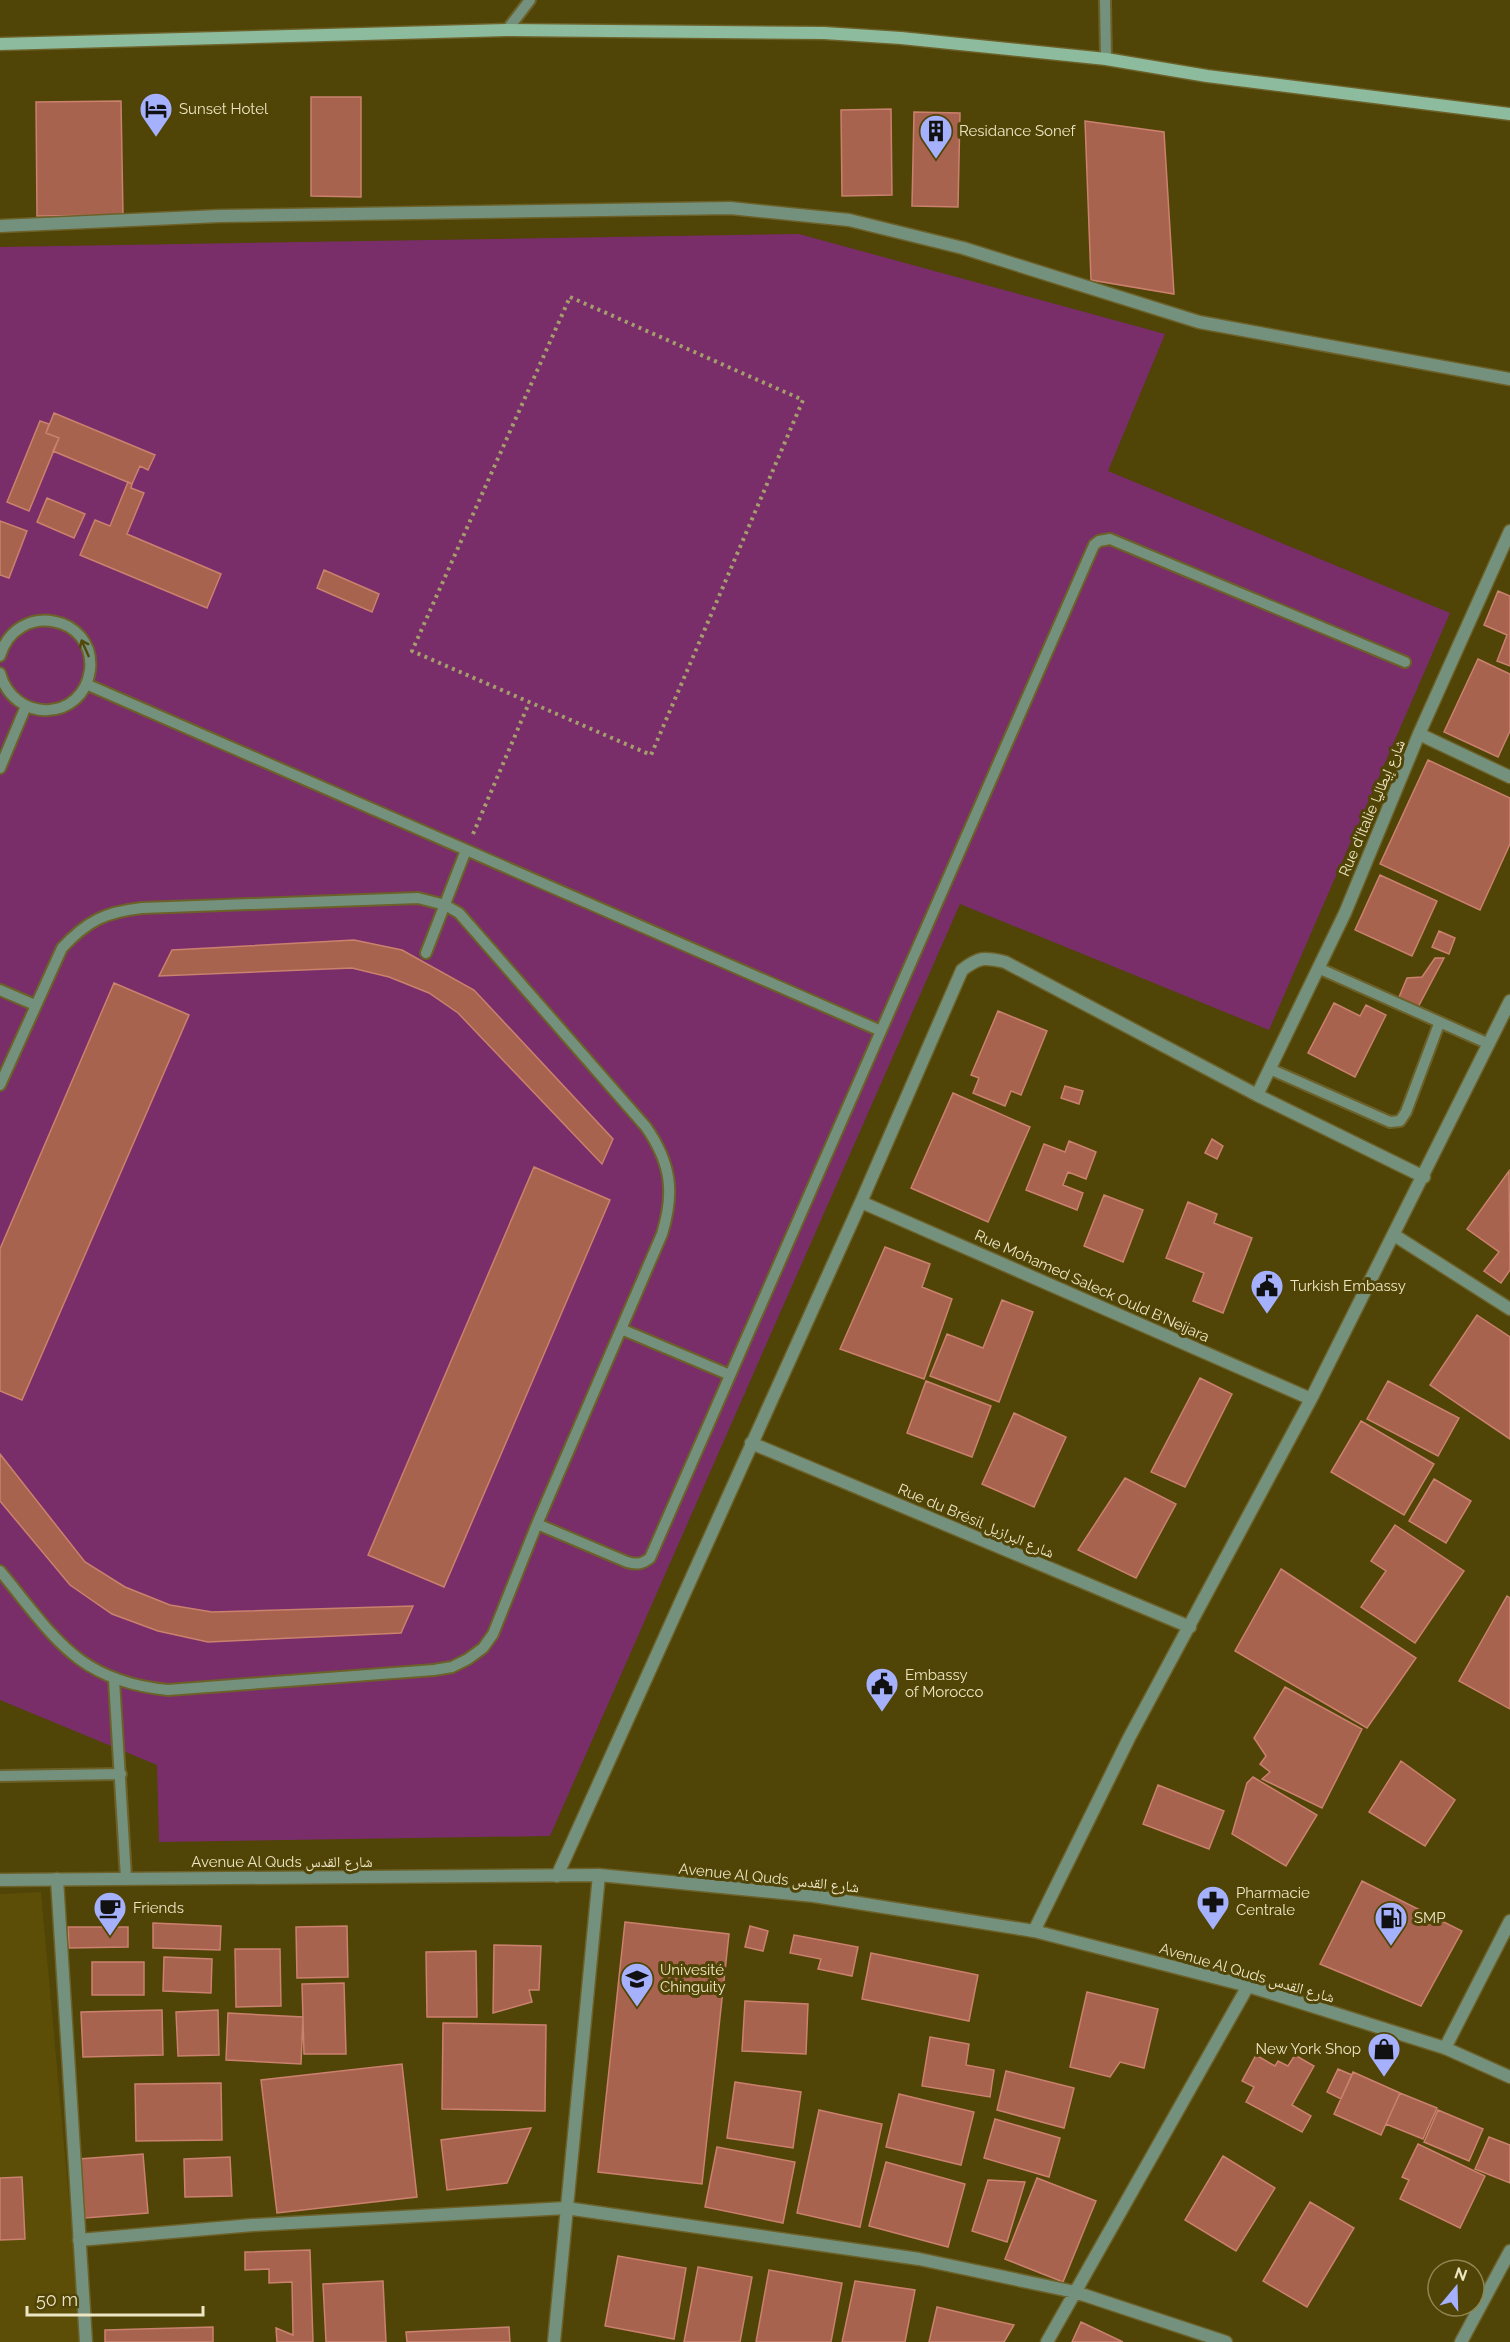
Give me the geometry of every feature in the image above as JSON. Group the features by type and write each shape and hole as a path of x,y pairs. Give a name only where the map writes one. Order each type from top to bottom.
{"main road":[{"path":"0,44 507,30 824,33 901,38 1106,59 1207,76 1510,114"}],"street":[{"path":"0,226 243,216 730,208 849,220 963,248 1199,322 1510,379"},
{"name":"Rue d'Italie شارع إيطاليا","path":"1257,1095 1345,913 1419,734 1510,531"},
{"path":"1419,734 1510,777"},
{"path":"557,1876 861,1202 953,986 962,970 975,960 988,958 1005,962 1257,1095 1424,1177"},
{"path":"1034,1931 1129,1738 1311,1399 1510,1001"},
{"name":"Rue Mohamed Saleck Ould B'Neijara","path":"861,1202 1311,1399"},
{"path":"1394,1235 1510,1309"},
{"name":"Rue du Brésil شارع البرازيل","path":"751,1443 1190,1627"},
{"path":"554,2342 599,1875"},
{"name":"Avenue Al Quds شارع القدس","path":"0,1880 599,1875 814,1896 1034,1931 1248,1986 1445,2048 1510,2077"},
{"path":"57,1879 86,2342"},
{"path":"1445,2048 1510,1921"},
{"path":"1047,2342 1248,1986"},
{"path":"79,2240 253,2225 566,2208 919,2259 1075,2292 1226,2342"},
{"path":"1461,2342 1510,2251"}],"lane":[{"path":"507,30 530,0"},
{"path":"1105,0 1106,59"},
{"path":"537,1524 627,1562 643,1563 650,1558 1091,550 1099,541 1110,539 1405,662"},
{"path":"0,673 3,685 13,698 26,706 39,710 54,710 78,696 86,684 90,670 89,656 84,643 75,632 63,624 48,620 32,622 18,628 1,649"},
{"path":"86,684 881,1032"},
{"path":"0,768 26,706"},
{"path":"426,953 466,850"},
{"path":"0,1085 62,948 78,931 97,919 118,911 418,898 445,905 459,913 471,925 638,1118 659,1146 667,1167 670,1189 668,1212 662,1234 537,1524 493,1634 483,1648 468,1659 452,1667 434,1670 168,1690 141,1687 114,1680 89,1667 67,1650 0,1571"},
{"path":"1318,968 1439,1024 1489,1044"},
{"path":"0,990 35,1005"},
{"path":"1270,1068 1390,1122 1400,1121 1406,1112 1439,1024"},
{"path":"621,1329 730,1375"},
{"path":"114,1680 126,1878"},
{"path":"0,1776 121,1774"}],"path":[{"path":"570,297 803,400 651,755 529,703 412,651 570,297"},
{"path":"466,850 529,703"}],"shaded area":[{"path":"799,234 1165,334 1108,471 1450,613 1269,1030 960,904 550,1836 159,1842 157,1765 0,1700 0,247"},
{"path":"41,1892 82,2342 0,2342 0,1894"}],"building":[{"path":"311,97 361,97 361,197 311,196"},
{"path":"121,101 123,215 37,216 36,102"},
{"path":"891,109 892,195 842,196 841,110"},
{"name":"Residance Sonef","path":"914,112 960,113 958,207 912,206"},
{"path":"1085,121 1164,132 1174,294 1091,280"},
{"path":"54,413 155,455 148,470 140,466 132,484 53,451 59,438 46,433"},
{"path":"40,421 49,424 46,433 59,438 29,511 7,502"},
{"path":"128,482 132,484 131,488 144,493 127,534 221,574 207,608 80,555 95,520 110,526"},
{"path":"47,498 85,514 74,538 37,522"},
{"path":"0,521 27,531 9,578 0,575"},
{"path":"324,570 379,594 372,612 317,588"},
{"path":"1498,591 1510,596 1510,666 1497,661 1507,635 1484,625"},
{"path":"1478,659 1510,674 1510,731 1498,757 1444,732"},
{"path":"1428,760 1510,798 1510,844 1480,910 1380,864"},
{"path":"1380,875 1437,901 1412,956 1355,930"},
{"path":"1439,931 1455,938 1449,954 1432,947"},
{"path":"354,940 402,950 474,990 613,1139 602,1164 458,1013 429,993 389,977 352,968 159,976 172,950"},
{"path":"1435,958 1444,958 1416,1011 1397,1002 1407,978 1422,977"},
{"path":"114,983 189,1015 22,1400 0,1391 0,1249"},
{"path":"1334,1003 1360,1016 1366,1005 1386,1015 1355,1077 1308,1053"},
{"path":"998,1011 1047,1031 1021,1095 1011,1091 1005,1106 973,1093 979,1078 971,1075"},
{"path":"1065,1086 1083,1091 1079,1104 1061,1098"},
{"path":"953,1093 1030,1127 988,1222 911,1188"},
{"path":"1212,1139 1223,1146 1217,1159 1205,1153"},
{"path":"1069,1141 1096,1152 1086,1179 1068,1172 1063,1185 1083,1193 1077,1210 1026,1190 1044,1144 1065,1152"},
{"path":"534,1167 610,1200 444,1587 368,1555"},
{"path":"1509,1171 1510,1270 1501,1283 1484,1271 1499,1252 1467,1229"},
{"path":"1104,1195 1143,1210 1123,1262 1084,1246"},
{"path":"1188,1202 1217,1214 1214,1223 1252,1238 1223,1313 1193,1301 1204,1273 1166,1258"},
{"path":"885,1247 930,1264 922,1287 952,1299 924,1379 840,1349"},
{"path":"1002,1300 1033,1312 999,1402 930,1376 947,1334 983,1348"},
{"path":"1477,1315 1510,1337 1510,1439 1430,1385"},
{"path":"1200,1378 1232,1394 1185,1487 1151,1472"},
{"path":"926,1381 991,1406 972,1457 907,1433"},
{"path":"1388,1381 1459,1418 1438,1456 1367,1419"},
{"path":"1014,1413 1066,1437 1034,1507 982,1484"},
{"path":"1361,1421 1434,1464 1404,1515 1331,1472"},
{"path":"0,1454 85,1562 125,1587 170,1605 212,1612 413,1606 401,1633 208,1642 158,1631 112,1614 70,1585 0,1501"},
{"path":"1125,1478 1176,1504 1136,1578 1078,1550"},
{"path":"1434,1479 1471,1501 1446,1543 1409,1521"},
{"path":"1395,1525 1464,1571 1415,1643 1361,1607 1386,1571 1371,1561"},
{"path":"1281,1569 1416,1658 1367,1728 1235,1651"},
{"path":"1507,1596 1510,1598 1510,1709 1459,1681"},
{"path":"1285,1687 1362,1729 1322,1808 1262,1779 1270,1772 1260,1764 1266,1756 1254,1738"},
{"path":"1401,1761 1455,1800 1425,1846 1369,1812"},
{"path":"1253,1777 1317,1815 1286,1866 1232,1834 1247,1783"},
{"path":"1158,1785 1224,1811 1209,1849 1143,1824"},
{"name":"SMP","path":"1362,1881 1462,1931 1421,2006 1320,1964"},
{"path":"625,1922 729,1934 702,2184 598,2172"},
{"path":"153,1923 221,1926 220,1950 153,1948"},
{"path":"347,1926 348,1977 297,1978 296,1927"},
{"path":"750,1926 768,1931 763,1951 745,1947"},
{"path":"68,1927 128,1927 128,1947 69,1948"},
{"path":"794,1935 858,1947 852,1976 818,1969 821,1959 790,1953"},
{"path":"494,1945 541,1946 539,1990 529,1990 532,2002 493,2013"},
{"path":"235,1949 280,1949 281,2006 236,2007"},
{"path":"476,1951 477,2017 427,2017 426,1952"},
{"path":"871,1953 978,1975 969,2021 862,1999"},
{"path":"164,1957 212,1959 211,1993 163,1991"},
{"path":"92,1962 144,1962 144,1995 92,1995"},
{"path":"344,1983 346,2054 304,2054 302,1984"},
{"path":"1087,1992 1158,2009 1144,2068 1120,2062 1110,2077 1070,2067"},
{"path":"745,2001 808,2004 806,2054 742,2051"},
{"path":"162,2010 163,2055 83,2057 81,2012"},
{"path":"218,2010 219,2055 178,2056 176,2012"},
{"path":"228,2013 303,2017 301,2064 226,2060"},
{"path":"443,2023 546,2025 545,2111 442,2109"},
{"path":"930,2037 969,2044 966,2065 994,2070 990,2097 922,2086"},
{"path":"1256,2055 1275,2066 1278,2061 1288,2066 1295,2055 1314,2066 1292,2105 1311,2116 1302,2132 1246,2102 1254,2087 1242,2081"},
{"path":"402,2064 417,2197 277,2213 261,2080"},
{"path":"1338,2069 1352,2075 1341,2099 1327,2092"},
{"path":"1006,2071 1074,2088 1064,2128 997,2110"},
{"path":"1353,2072 1400,2093 1381,2135 1334,2114"},
{"path":"735,2082 801,2092 793,2148 727,2138"},
{"path":"221,2083 222,2140 136,2141 135,2084"},
{"path":"1400,2093 1437,2108 1423,2139 1386,2124"},
{"path":"899,2094 974,2112 961,2165 886,2147"},
{"path":"819,2110 882,2124 860,2227 797,2213"},
{"path":"1438,2110 1483,2129 1469,2161 1424,2142"},
{"path":"995,2119 1060,2138 1049,2177 984,2158"},
{"path":"531,2128 507,2183 447,2190 441,2140"},
{"path":"1489,2137 1510,2145 1510,2183 1475,2169"},
{"path":"1418,2144 1485,2176 1460,2228 1400,2199 1409,2180 1402,2177"},
{"path":"717,2147 795,2162 783,2223 705,2207"},
{"path":"143,2154 148,2213 85,2218 79,2159"},
{"path":"1223,2156 1275,2188 1236,2251 1185,2220"},
{"path":"230,2157 232,2196 185,2197 184,2159"},
{"path":"886,2162 965,2184 948,2247 869,2226"},
{"path":"22,2177 25,2239 0,2240 0,2178"},
{"path":"1037,2178 1096,2201 1063,2282 1005,2259"},
{"path":"988,2180 1025,2182 1007,2242 972,2231"},
{"path":"1310,2202 1354,2228 1307,2307 1263,2281"},
{"path":"310,2250 313,2342 277,2342 276,2328 293,2335 292,2282 269,2283 269,2269 245,2270 245,2252"},
{"path":"618,2256 686,2268 674,2339 605,2326"},
{"path":"698,2267 752,2277 740,2342 684,2342"},
{"path":"769,2270 842,2283 831,2342 756,2342"},
{"path":"383,2281 386,2342 326,2342 323,2284"},
{"path":"855,2281 915,2290 905,2342 842,2342"},
{"path":"937,2307 1014,2325 1004,2342 929,2342"},
{"path":"1081,2322 1123,2342 1072,2342"},
{"path":"213,2327 213,2342 105,2342 105,2330"},
{"path":"509,2327 510,2342 407,2342 406,2332"}],"place":[{"name":"Sunset Hotel","path":"156,138"},
{"name":"Residance Sonef","path":"936,160"},
{"name":"Turkish Embassy","path":"1267,1315"},
{"name":"Embassy of Morocco","path":"882,1713"},
{"name":"Pharmacie Centrale","path":"1213,1931"},
{"name":"Friends","path":"110,1937"},
{"name":"SMP","path":"1391,1947"},
{"name":"Univesité Chinguity","path":"637,2008"},
{"name":"New York Shop","path":"1384,2078"}]}
